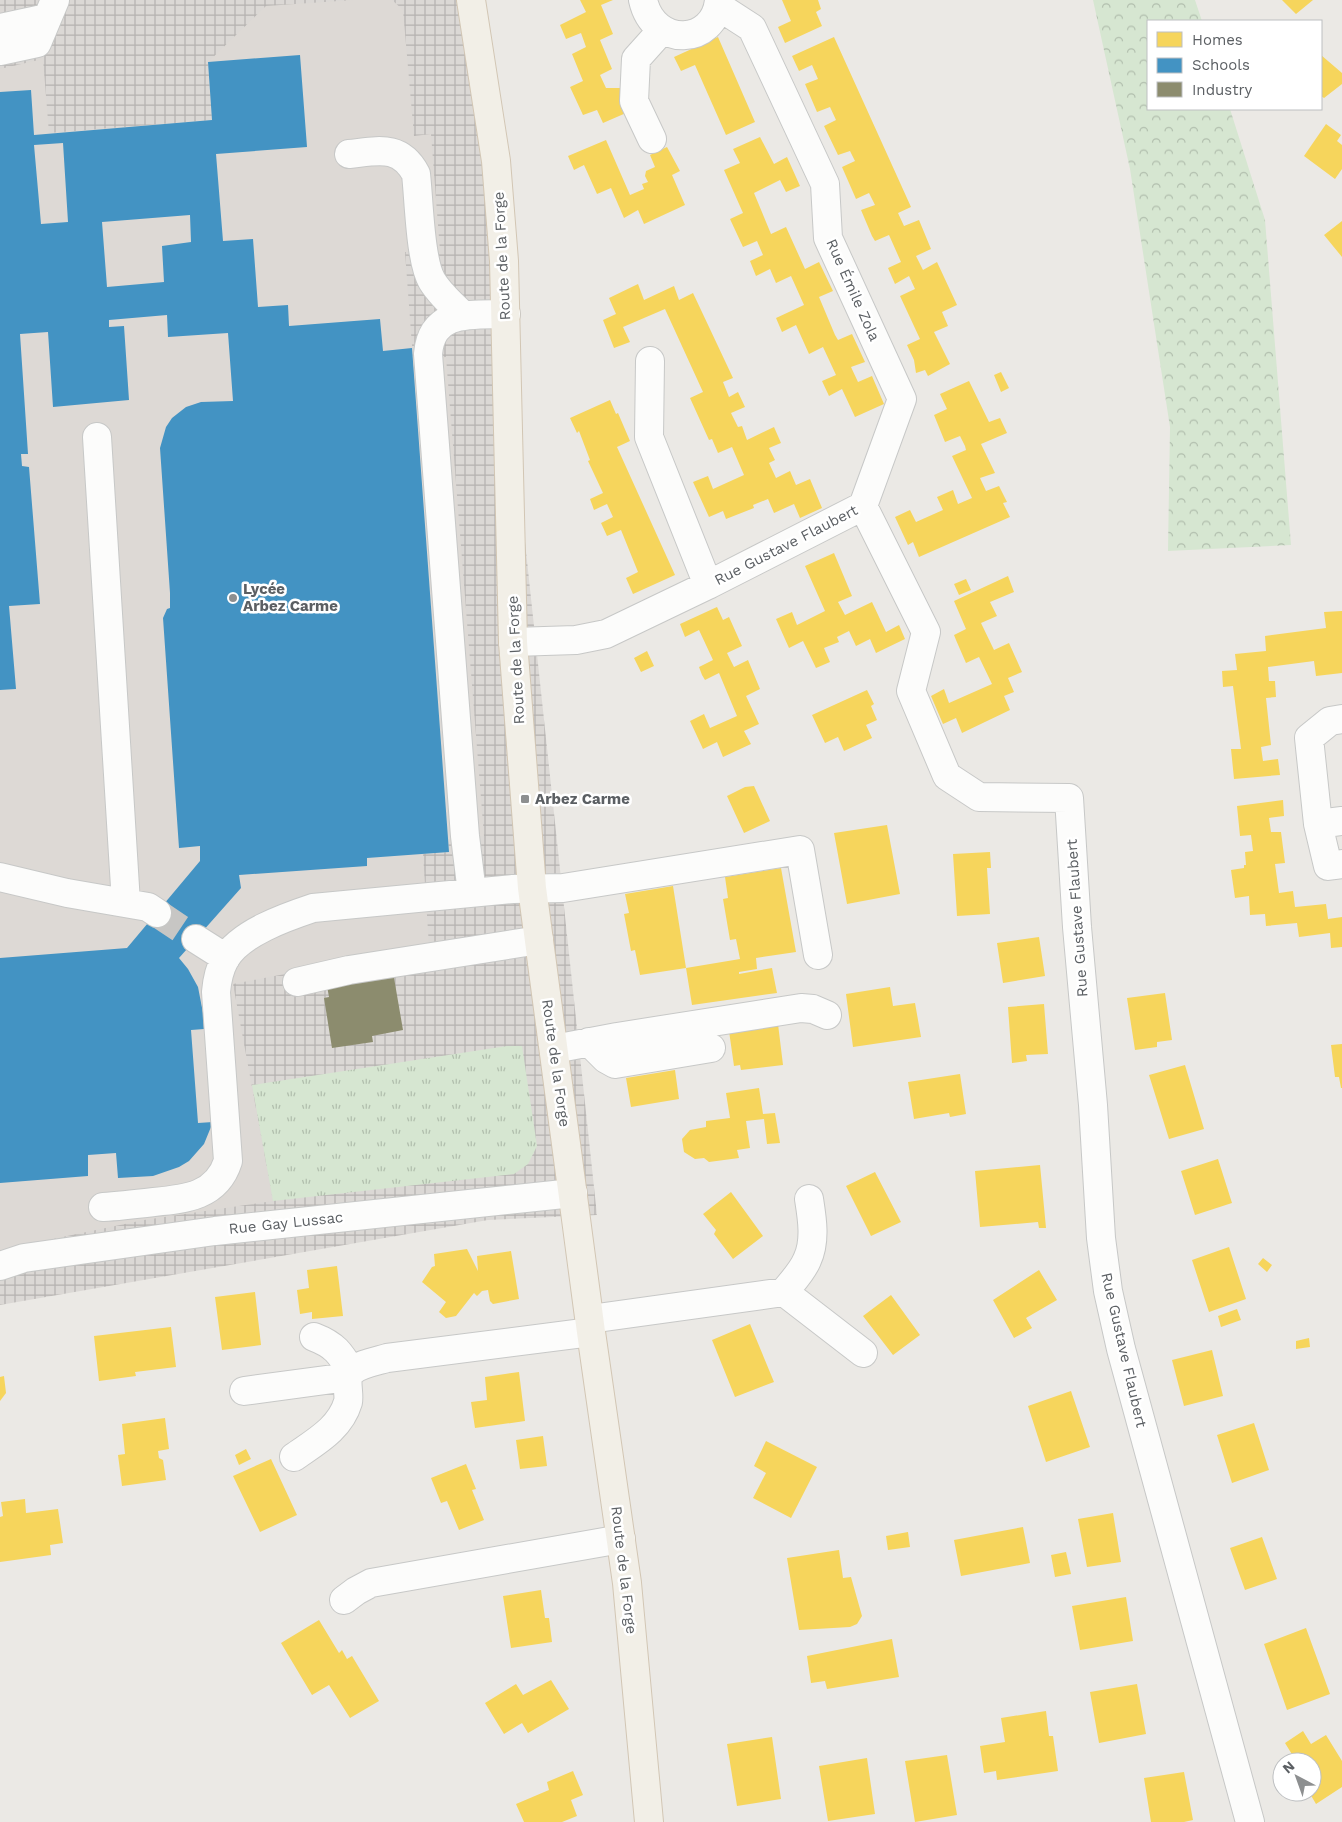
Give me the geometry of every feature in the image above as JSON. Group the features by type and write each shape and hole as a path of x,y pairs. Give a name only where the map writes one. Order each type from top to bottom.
{"main road":[{"name":"Route de la Forge","path":"471,0 496,161 504,261 513,642 532,888 590,1325 627,1583 649,1822"}],"street":[{"path":"643,0 646,12 653,22 662,30 673,35 685,35 696,32 706,26 714,17 719,3"},
{"name":"Rue Émile Zola","path":"719,3 752,28 825,184 828,238 902,399 863,506"},
{"path":"0,28 51,9"},
{"path":"0,51 37,43 51,9"},
{"path":"652,139 634,101 636,59 662,30"},
{"path":"349,154 391,151 406,159 412,166 416,174 426,265 431,280 463,315"},
{"path":"472,893 464,826 428,354 429,344 433,335 454,316 506,314"},
{"path":"650,361 649,437 708,585"},
{"path":"97,437 126,903"},
{"name":"Rue Gustave Flaubert","path":"513,642 576,640 606,634 708,585 863,506 926,632 911,691 948,776 979,798 1069,798 1077,927 1093,1105 1101,1238 1108,1291 1121,1349 1250,1822"},
{"path":"1342,720 1330,721 1309,738 1330,823 1328,866 1342,864"},
{"path":"103,1207 195,1196 211,1187 224,1173 228,1161 216,992 218,975 226,958 235,946 268,926 313,908 532,888 563,888 800,850 818,956"},
{"path":"0,878 67,893 148,906 157,913"},
{"path":"196,939 226,958"},
{"path":"297,982 350,970 539,940"},
{"path":"554,1049 801,1008 813,1009 827,1015"},
{"path":"589,1042 606,1059 615,1064 711,1048"},
{"name":"Rue Gay Lussac","path":"0,1266 24,1258 215,1231 573,1193"},
{"path":"244,1391 349,1379 388,1358 784,1292 807,1261 812,1246 809,1198"},
{"path":"784,1292 863,1353"},
{"path":"294,1457 326,1435 334,1427 344,1412 348,1401 349,1379 336,1349 328,1342 314,1337"},
{"path":"344,1600 371,1583 621,1539"}],"shaded area":[{"name":"Lycée Arbez Carme","path":"0,0 467,0 597,1215 488,1220 0,1305"},
{"name":"Lycée Arbez Carme","path":"354,0 392,0 403,10 414,136 431,134 440,251 405,252 413,359 446,357 484,836 448,839 449,852 423,854 429,946 233,984 273,1201 144,1220 0,1250 0,69 43,59 49,133 212,120 208,62 266,6"}],"green space":[{"path":"1093,0 1195,0 1202,20 1147,20 1147,110 1230,110 1265,220 1291,545 1168,551 1170,427 1130,169"},
{"path":"507,1046 522,1046 537,1146 528,1164 514,1174 273,1201 252,1085"}],"building: Homes":[{"path":"580,0 613,0 601,5 613,34 600,40 612,69 600,75 606,88 628,88 626,113 603,123 597,110 583,115 570,87 583,81 572,54 586,47 581,33 566,39 560,25 586,12"},
{"path":"782,0 818,0 821,9 816,12 822,26 785,43 778,27 791,21"},
{"path":"1282,0 1313,0 1296,14"},
{"path":"718,37 755,122 726,135 695,65 681,71 674,57"},
{"path":"834,37 911,207 898,213 904,226 919,220 931,249 916,256 923,270 937,262 957,305 942,312 948,326 934,332 950,364 928,376 925,370 916,373 914,360 907,345 920,339 900,296 915,289 909,276 895,284 888,268 901,262 889,235 875,241 872,236 861,210 875,205 869,193 856,199 842,167 855,161 850,151 838,155 824,126 836,120 830,107 817,112 805,84 818,79 812,65 799,71 792,56"},
{"path":"1322,56 1342,73 1342,84 1324,98 1322,97"},
{"path":"1326,124 1341,135 1337,141 1342,145 1342,169 1335,179 1304,156"},
{"path":"760,137 774,164 787,157 800,186 786,192 780,180 754,193 771,234 786,227 805,269 819,262 833,291 819,297 835,335 838,340 852,334 865,362 851,367 858,382 872,376 884,404 855,417 842,389 829,396 822,381 836,375 823,347 809,354 796,325 782,332 776,318 804,305 791,276 776,283 770,269 756,276 750,261 763,255 757,241 743,247 730,219 743,213 724,170 740,163 733,149"},
{"path":"606,140 630,195 644,189 642,184 648,182 645,176 646,171 655,167 650,155 667,147 680,171 672,175 685,205 644,224 638,210 624,218 611,188 597,194 584,165 574,170 568,156"},
{"path":"1342,221 1342,257 1324,235"},
{"path":"638,284 644,300 674,286 679,300 693,293 733,378 723,382 729,397 738,392 745,407 731,413 738,427 742,426 747,440 774,427 781,443 769,448 775,460 769,463 776,478 790,471 796,485 810,479 822,508 800,518 794,504 774,513 768,499 753,505 754,508 726,519 723,511 709,517 693,482 708,476 713,489 744,475 732,447 718,453 712,439 709,440 690,398 703,392 665,309 623,327 630,342 614,348 603,320 616,314 609,298"},
{"path":"1001,372 1009,388 1001,392 994,375"},
{"path":"969,381 989,422 1000,418 1007,433 981,444 995,473 980,478 986,491 999,486 1007,502 1003,503 1010,517 919,557 913,542 908,545 895,517 910,510 916,522 943,510 937,497 953,490 958,504 972,498 952,456 966,450 965,446 960,436 945,442 934,415 947,409 940,394"},
{"path":"610,400 630,441 617,447 675,575 633,594 626,578 638,572 621,530 607,536 601,523 613,517 607,504 594,510 590,499 603,493 588,461 590,460 579,431 577,433 570,418"},
{"path":"834,553 852,596 838,602 845,615 872,602 886,632 899,625 905,639 876,653 870,639 856,646 849,631 837,637 839,642 824,648 830,662 816,668 803,641 789,648 776,619 792,612 797,625 825,611 805,566"},
{"path":"1008,576 1014,592 990,602 997,616 981,623 994,650 1009,643 1022,672 1008,678 1014,692 1004,696 1010,710 962,733 956,718 943,724 931,696 944,689 949,703 992,684 979,657 966,663 954,635 966,629 954,601"},
{"path":"966,579 971,590 959,595 954,584"},
{"path":"717,607 723,620 729,617 742,646 727,653 734,667 748,660 760,689 746,696 759,724 744,731 751,744 723,757 717,742 703,749 690,721 704,714 710,728 737,716 719,673 705,680 702,675 699,667 713,660 699,630 685,637 680,624"},
{"path":"1342,611 1342,673 1316,676 1314,661 1268,667 1269,681 1275,681 1276,697 1266,698 1271,745 1261,747 1263,761 1278,759 1280,775 1234,779 1231,749 1241,749 1233,686 1223,687 1222,671 1237,670 1235,654 1266,651 1265,636 1326,628 1324,612"},
{"path":"647,651 654,666 641,672 634,658"},
{"path":"867,690 874,704 871,706 877,720 866,725 872,738 844,751 838,737 825,743 812,715"},
{"path":"754,786 770,821 744,833 727,796 745,787"},
{"path":"1283,800 1284,816 1269,818 1271,832 1281,832 1285,863 1275,864 1279,893 1293,891 1295,907 1326,904 1328,919 1342,917 1342,947 1331,948 1330,933 1299,937 1297,923 1266,926 1265,914 1250,915 1249,896 1235,898 1231,870 1244,868 1244,865 1246,865 1245,852 1253,851 1251,835 1240,836 1237,806"},
{"path":"887,825 900,894 847,904 834,833"},
{"path":"990,852 991,868 987,868 990,914 957,916 953,854"},
{"path":"781,868 796,952 756,958 757,969 739,972 739,974 772,968 777,993 692,1005 686,968 740,959 736,939 730,940 723,899 728,898 725,877"},
{"path":"673,886 686,968 640,975 635,950 631,951 624,914 629,913 625,894"},
{"path":"1039,937 1045,976 1003,983 997,943"},
{"path":"890,987 893,1006 915,1003 921,1037 853,1047 846,994"},
{"path":"1165,993 1172,1040 1157,1042 1157,1047 1135,1050 1127,998"},
{"path":"1044,1004 1048,1054 1026,1055 1027,1061 1012,1063 1008,1007"},
{"path":"778,1024 783,1065 741,1070 740,1065 734,1066 729,1031"},
{"path":"1342,1044 1341,1088 1339,1077 1335,1077 1331,1045"},
{"path":"1185,1065 1204,1129 1169,1139 1149,1075"},
{"path":"675,1070 679,1099 631,1107 626,1078"},
{"path":"960,1074 966,1114 950,1117 949,1113 914,1119 908,1082"},
{"path":"759,1088 763,1114 775,1113 780,1143 767,1144 764,1119 746,1121 750,1148 737,1150 739,1158 709,1162 704,1158 695,1159 684,1152 682,1139 690,1130 706,1127 706,1121 730,1118 726,1093"},
{"path":"1218,1159 1232,1203 1195,1215 1181,1171"},
{"path":"1040,1165 1046,1228 1039,1228 1038,1222 980,1227 975,1171"},
{"path":"875,1172 901,1222 871,1236 846,1186"},
{"path":"731,1192 763,1236 733,1259 714,1234 716,1230 703,1214"},
{"path":"1229,1247 1246,1299 1209,1312 1192,1260"},
{"path":"467,1249 478,1271 477,1256 511,1251 519,1299 493,1304 490,1301 488,1290 482,1291 477,1296 474,1293 456,1316 446,1318 439,1312 446,1302 422,1282 432,1267 435,1266 434,1254"},
{"path":"1263,1258 1272,1265 1267,1272 1258,1264"},
{"path":"337,1266 343,1316 312,1319 312,1312 300,1314 297,1290 309,1288 307,1270"},
{"path":"1039,1270 1057,1300 1026,1318 1032,1328 1014,1338 993,1300"},
{"path":"255,1292 261,1345 222,1350 215,1297"},
{"path":"891,1295 920,1335 893,1355 863,1316"},
{"path":"1237,1309 1241,1320 1221,1327 1218,1316"},
{"path":"750,1324 774,1382 735,1397 712,1340"},
{"path":"171,1327 176,1367 135,1372 136,1376 99,1381 94,1336"},
{"path":"1309,1338 1310,1347 1296,1349 1296,1341"},
{"path":"1212,1350 1223,1396 1184,1406 1172,1360"},
{"path":"519,1372 525,1421 475,1428 471,1402 487,1400 485,1377"},
{"path":"4,1376 6,1393 0,1401 0,1377"},
{"path":"1071,1391 1090,1447 1046,1462 1028,1406"},
{"path":"165,1418 169,1449 158,1451 159,1458 163,1460 166,1480 122,1486 118,1455 125,1454 122,1424"},
{"path":"1254,1423 1269,1470 1232,1483 1217,1435"},
{"path":"543,1436 547,1466 520,1469 516,1440"},
{"path":"766,1441 817,1467 791,1518 753,1498 766,1473 754,1466"},
{"path":"246,1449 251,1459 239,1465 235,1455"},
{"path":"271,1459 297,1515 260,1532 233,1476"},
{"path":"466,1464 476,1489 472,1490 484,1520 459,1530 447,1501 441,1503 431,1478"},
{"path":"25,1499 26,1513 58,1509 63,1543 50,1545 51,1555 0,1562 0,1517 3,1516 1,1502"},
{"path":"1113,1513 1121,1562 1087,1567 1078,1519"},
{"path":"1023,1527 1030,1563 961,1576 954,1540"},
{"path":"908,1532 910,1547 888,1550 886,1536"},
{"path":"1262,1537 1277,1579 1245,1590 1230,1548"},
{"path":"839,1550 843,1578 851,1577 862,1616 857,1624 850,1627 799,1630 787,1558"},
{"path":"1066,1552 1071,1574 1055,1577 1051,1555"},
{"path":"541,1590 545,1618 549,1618 552,1642 511,1648 503,1596"},
{"path":"1126,1597 1133,1641 1080,1650 1072,1606"},
{"path":"319,1620 339,1653 342,1650 347,1659 352,1656 379,1701 350,1718 329,1685 312,1695 281,1643"},
{"path":"1306,1628 1330,1694 1287,1710 1264,1644"},
{"path":"892,1639 899,1677 827,1689 825,1681 811,1683 807,1656"},
{"path":"551,1680 569,1709 528,1733 522,1723 504,1734 485,1703 516,1684 523,1695"},
{"path":"1137,1684 1146,1734 1099,1743 1090,1692"},
{"path":"1046,1711 1049,1736 1053,1736 1058,1771 997,1780 996,1771 984,1773 980,1746 1005,1742 1001,1718"},
{"path":"1303,1731 1311,1744 1326,1735 1342,1761 1342,1787 1322,1800 1322,1752 1291,1752 1285,1743"},
{"path":"772,1737 781,1799 737,1806 727,1744"},
{"path":"947,1755 957,1815 915,1822 905,1761"},
{"path":"867,1758 875,1814 828,1821 819,1766"},
{"path":"573,1771 583,1795 571,1800 577,1816 562,1822 524,1822 516,1804 549,1790 547,1782"},
{"path":"1184,1772 1193,1820 1184,1822 1151,1822 1144,1778"}],"building: Schools":[{"path":"300,55 307,147 216,154 223,241 253,239 258,307 288,305 289,326 380,319 383,351 412,348 449,852 367,858 367,866 239,875 241,888 179,958 198,987 203,1013 204,1029 191,1030 198,1123 213,1122 204,1144 189,1161 179,1167 153,1176 118,1178 116,1153 88,1155 88,1176 0,1183 0,958 127,948 200,861 200,846 179,848 163,618 167,609 170,608 170,593 160,448 166,427 172,418 186,407 201,402 233,401 228,333 168,337 167,315 109,320 109,327 124,326 129,400 53,407 48,332 20,334 28,454 21,454 22,466 29,467 40,604 9,606 16,689 0,690 0,92 31,90 34,135 212,120 208,62","holes":["63,143 68,222 41,224 34,145","190,215 191,242 162,246 164,282 107,287 102,222"]}],"building: Industry":[{"path":"393,972 403,1030 372,1036 373,1042 332,1048 324,998 329,997 327,986"}],"tunnel":[{"path":"157,913 196,939"}],"place":[{"name":"Lycée Arbez Carme","path":"233,598"},
{"name":"Arbez Carme","path":"525,799"}]}
